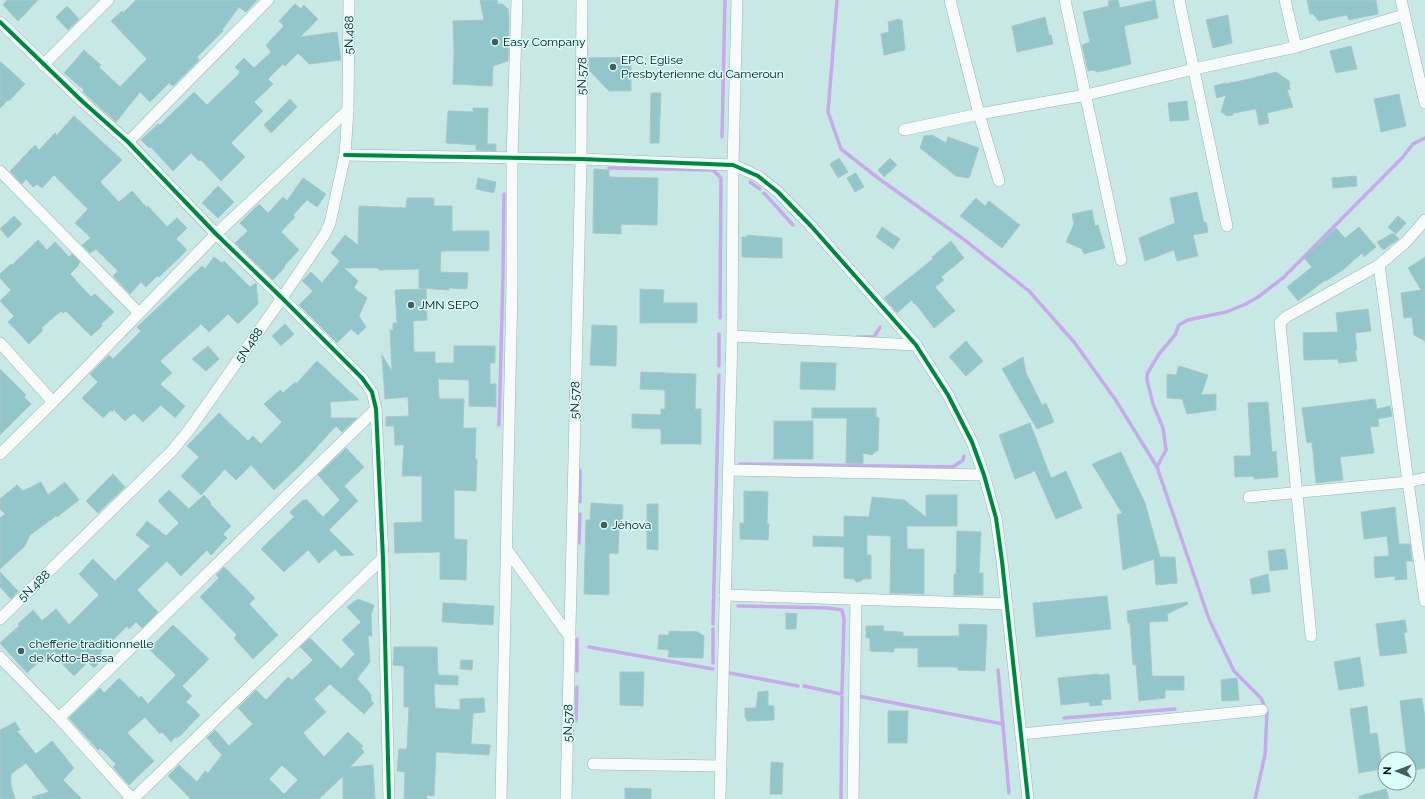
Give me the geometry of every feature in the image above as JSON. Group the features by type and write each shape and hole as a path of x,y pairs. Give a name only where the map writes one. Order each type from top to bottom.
{"street":[{"path":"43,65 108,0"},
{"path":"128,142 268,0"},
{"name":"5N.488","path":"0,619 171,452 189,430 325,234 333,212 345,155 348,110 349,0"},
{"path":"501,799 512,286 512,158 517,0"},
{"name":"5N.578","path":"566,799 581,159 582,0"},
{"path":"720,799 732,336 733,165 737,0"},
{"path":"950,0 978,114 998,181"},
{"path":"1065,0 1121,260"},
{"path":"1179,0 1227,226"},
{"path":"1285,0 1296,47"},
{"path":"1401,0 1425,103"},
{"path":"904,130 978,114 1086,95 1194,69 1296,47 1404,15"},
{"path":"0,22 43,65 128,142 216,234 362,378 372,392 376,409 383,558 389,799"},
{"path":"0,454 53,402 216,234 348,110"},
{"path":"345,155 581,159 733,165 758,176 778,192 811,226 916,345 948,395 972,442 984,475 996,518 1028,799"},
{"path":"0,171 139,313"},
{"path":"1311,636 1280,323 1286,317 1379,265 1406,242 1425,220"},
{"path":"1379,265 1425,601"},
{"path":"732,336 916,345"},
{"path":"0,343 53,402"},
{"path":"59,718 376,409"},
{"path":"729,470 984,475"},
{"path":"1249,497 1408,482 1425,478"},
{"path":"507,550 570,637"},
{"path":"0,657 59,718 132,799 383,558"},
{"path":"726,595 1007,604"},
{"path":"853,799 856,599"},
{"path":"1021,734 1262,710"},
{"path":"593,764 721,766"}],"building":[{"path":"7,0 38,0 18,21 3,5"},
{"path":"136,0 257,0 246,12 239,7 222,30 223,31 197,57 199,60 173,86 169,83 150,102 140,92 116,122 83,92 84,90 64,73 84,50 101,65 99,67 120,87 147,59 111,21 122,11 123,13"},
{"path":"480,0 497,0 498,4 503,4 508,9 508,61 493,66 492,86 453,84 453,21 484,20"},
{"path":"1118,0 1120,8 1155,0 1158,18 1124,26 1131,64 1103,71 1088,71 1082,45 1090,42 1083,12 1109,6 1108,1"},
{"path":"1307,0 1376,0 1378,14 1349,20 1347,15 1319,21 1313,14 1310,14"},
{"path":"295,4 301,9 304,5 318,19 300,37 337,32 341,60 309,64 298,53 285,66 283,64 268,79 273,84 254,102 263,111 231,143 245,157 221,181 201,160 199,161 191,153 173,171 151,147 149,148 141,140 158,124 160,125 194,92 207,105 238,75 240,71 235,67 244,58 254,68 271,52 266,45 284,26 279,21"},
{"path":"67,6 79,19 68,30 56,17"},
{"path":"1228,15 1232,43 1213,48 1206,20"},
{"path":"1045,17 1049,35 1051,35 1053,44 1017,52 1012,26"},
{"path":"899,19 902,20 905,50 884,55 881,34 889,32 888,22"},
{"path":"1351,46 1357,69 1336,73 1330,51"},
{"name":"EPC, Eglise Presbyterienne du Cameroun","path":"631,57 631,91 609,91 589,70 589,58"},
{"path":"0,61 25,84 0,108"},
{"path":"1276,72 1289,81 1290,89 1287,90 1293,107 1267,113 1269,123 1259,125 1256,109 1233,113 1233,115 1227,116 1221,112 1226,95 1217,98 1214,86"},
{"path":"651,93 661,93 659,143 650,143"},
{"path":"1399,94 1406,126 1381,132 1374,99"},
{"path":"290,99 297,107 271,133 264,125"},
{"path":"1187,101 1189,120 1170,121 1168,103"},
{"path":"473,108 488,108 487,144 496,144 496,151 476,150 476,145 446,143 448,111 473,112"},
{"path":"74,116 122,160 100,182 119,202 132,191 167,227 177,218 187,228 176,239 187,250 159,277 157,276 146,287 141,282 130,294 113,276 118,271 96,249 90,253 82,245 91,238 75,223 88,209 54,175 42,188 37,184 33,187 26,179 22,184 10,171 35,145 39,150 55,133 57,135"},
{"path":"932,135 946,143 948,137 979,148 969,178 956,176 920,148 924,136"},
{"path":"839,158 848,172 838,178 830,164"},
{"path":"890,158 897,165 884,177 878,170"},
{"path":"594,169 609,170 609,177 658,178 657,225 621,224 621,234 593,233"},
{"path":"856,173 864,187 855,192 847,178"},
{"path":"1356,176 1357,186 1333,188 1332,178"},
{"path":"303,178 326,194 317,207 307,200 293,215 295,217 281,232 299,250 273,280 235,243 248,231 240,223 259,204 268,213 283,197 287,201"},
{"path":"478,178 496,182 494,193 476,189"},
{"path":"218,186 234,202 218,218 202,203"},
{"path":"1197,192 1204,223 1206,222 1208,232 1193,235 1198,256 1177,261 1174,250 1145,261 1139,238 1175,223 1170,198"},
{"path":"407,198 434,198 434,206 452,206 452,231 489,231 489,251 441,251 440,272 468,273 467,289 449,288 449,290 419,288 419,269 379,270 378,268 344,268 358,281 354,288 367,298 359,316 366,327 358,335 351,329 337,343 299,305 313,291 302,281 311,272 322,283 340,261 331,253 345,235 358,245 359,206 406,208"},
{"path":"976,198 985,206 989,201 1020,225 1002,248 960,216"},
{"path":"1092,210 1095,226 1098,225 1105,248 1084,254 1082,249 1066,242 1074,224 1072,214"},
{"path":"14,216 22,224 8,238 0,229"},
{"path":"1398,216 1406,223 1396,234 1388,227"},
{"path":"882,227 900,239 893,249 876,237"},
{"path":"1359,227 1376,247 1364,257 1362,253 1344,269 1326,281 1325,280 1298,301 1287,287 1312,267 1304,258 1336,228 1345,238"},
{"path":"1393,233 1399,239 1383,250 1377,242"},
{"path":"747,235 782,238 782,258 742,257 742,237 747,237"},
{"path":"38,240 47,250 55,242 69,257 72,254 80,262 70,274 91,297 95,294 114,312 91,336 66,311 63,313 61,311 41,328 43,330 29,344 8,322 14,316 0,301 11,290 0,278 0,274 11,264 12,265"},
{"path":"951,241 964,258 941,277 944,280 935,287 955,311 934,328 912,300 897,313 884,298 933,259 932,257"},
{"path":"214,257 222,263 224,261 250,287 256,283 258,304 238,324 228,314 209,332 201,324 160,361 172,373 160,384 185,406 175,418 161,405 143,422 134,413 125,421 114,410 112,412 111,410 103,418 82,398 98,382 90,374 109,355 113,359 141,331 137,327 202,266 205,269"},
{"path":"1425,257 1425,341 1414,335 1412,317 1404,318 1401,293 1421,290 1408,268"},
{"path":"426,289 427,320 413,321 414,352 435,352 435,363 454,363 454,346 495,346 495,363 490,363 490,384 496,384 496,407 469,406 469,380 438,379 439,399 464,399 463,428 476,428 476,491 454,490 454,539 467,540 466,580 440,579 440,552 395,553 394,523 422,522 422,476 402,476 404,445 395,445 394,426 386,426 386,417 409,416 408,397 385,399 382,355 392,371 390,330 393,330 393,323 397,323 395,290"},
{"path":"640,289 664,290 663,303 697,303 697,323 640,323"},
{"path":"1368,309 1371,331 1355,333 1357,350 1355,350 1357,361 1339,363 1338,359 1304,360 1303,333 1338,332 1336,313"},
{"path":"285,324 294,334 281,346 272,336"},
{"path":"592,325 617,326 616,366 590,365"},
{"path":"966,341 983,361 966,376 949,357"},
{"path":"208,346 219,359 206,371 192,359"},
{"path":"1023,357 1026,373 1042,405 1046,403 1054,422 1037,429 1002,369"},
{"path":"317,361 359,400 330,402 331,418 357,418 342,432 336,426 303,462 274,490 251,465 236,480 225,469 201,495 181,476 199,457 187,446 219,413 248,441 253,436 261,444 282,422 264,404 280,390 283,393 295,382 296,384"},
{"path":"801,362 836,363 835,390 800,389"},
{"path":"1179,366 1208,375 1201,395 1216,394 1216,410 1187,414 1182,399 1167,398 1167,374 1176,375"},
{"path":"0,369 26,395 24,397 31,404 0,435"},
{"path":"641,372 696,374 695,409 701,409 701,444 661,444 661,429 632,428 632,414 661,415 661,409 665,409 665,390 640,389"},
{"path":"1375,399 1377,409 1390,406 1392,416 1378,419 1379,426 1370,427 1374,453 1340,457 1343,480 1316,483 1312,442 1307,443 1302,408"},
{"path":"1268,402 1272,452 1276,451 1278,477 1254,479 1254,476 1235,477 1234,456 1251,456 1248,403"},
{"path":"812,408 876,408 876,417 879,418 878,451 872,455 863,453 863,464 846,463 847,418 812,418"},
{"path":"774,421 813,421 813,459 774,459"},
{"path":"1030,423 1051,478 1066,471 1082,508 1056,519 1035,471 1015,479 999,435"},
{"path":"346,448 364,467 344,486 358,501 329,530 354,555 341,556 335,549 319,563 308,550 284,572 261,549 294,517 290,512 303,500 304,501 306,499 323,517 340,500 318,475"},
{"path":"1121,452 1145,503 1160,557 1175,557 1177,583 1156,585 1154,559 1123,570 1117,515 1122,513 1092,464"},
{"path":"113,474 125,487 98,513 86,501"},
{"path":"41,482 48,495 65,482 79,500 30,535 25,546 0,569 0,518 5,514 0,509 0,499 17,485 23,491"},
{"path":"169,490 189,509 204,495 211,503 210,504 231,526 223,534 227,538 211,555 207,550 181,576 167,561 137,590 158,612 142,628 136,622 129,629 127,626 100,653 104,658 94,668 88,662 74,676 54,655 47,662 43,658 27,673 0,643 19,626 18,624 33,610 42,621 56,609 69,625 99,595 79,574 93,559 115,581 150,546 136,535 147,521 166,536 179,523 158,501"},
{"path":"744,491 768,492 768,540 740,539 740,523 744,523"},
{"path":"926,495 957,495 957,526 907,526 907,549 924,549 924,594 890,593 891,536 867,535 867,555 871,555 871,579 863,579 856,582 854,579 844,578 844,547 813,546 813,536 844,537 844,516 869,517 872,497 904,500 926,517"},
{"path":"591,503 623,505 622,530 619,529 618,554 609,553 609,595 584,594 586,520 590,520"},
{"path":"647,504 658,504 658,550 647,549"},
{"path":"1395,507 1399,544 1410,544 1412,561 1406,561 1407,579 1395,580 1395,576 1375,578 1374,557 1389,556 1387,536 1364,539 1361,512"},
{"path":"957,531 981,532 979,573 983,573 983,595 954,595"},
{"path":"1285,549 1288,569 1270,571 1268,551"},
{"path":"224,567 255,598 249,604 278,635 253,659 234,638 237,635 200,597 219,578 216,575"},
{"path":"0,572 18,591 11,599 0,587"},
{"path":"1268,574 1270,592 1252,594 1250,579"},
{"path":"1107,596 1111,629 1036,637 1033,603"},
{"path":"358,599 374,605 371,615 372,636 368,636 370,662 357,679 371,695 371,701 374,703 364,714 330,684 314,699 326,712 303,733 324,757 348,732 363,746 361,748 364,752 350,767 373,765 375,799 343,799 343,776 319,799 191,799 168,776 179,765 197,782 205,771 208,773 222,755 207,738 215,730 229,746 253,724 238,708 256,690 266,700 288,677 292,680 313,660 300,647 310,638 341,669 355,654 342,640 361,622 347,607","holes":["282,765 298,780 284,794 269,779"]},
{"path":"1187,602 1188,604 1167,614 1168,621 1149,622 1152,676 1184,676 1184,690 1165,690 1165,698 1139,701 1136,665 1133,665 1130,623 1128,623 1127,611"},
{"path":"443,603 494,606 493,625 442,622"},
{"path":"786,613 797,614 796,629 786,629"},
{"path":"1405,620 1407,632 1404,633 1407,653 1380,656 1376,624"},
{"path":"959,624 987,625 985,671 958,670 958,667 918,667 918,648 894,648 894,652 870,651 870,638 866,638 866,626 884,626 883,631 903,632 903,636 959,636"},
{"path":"173,625 209,659 182,686 192,696 186,702 200,715 180,736 175,737 171,742 162,732 160,734 145,717 127,733 154,761 129,785 113,767 116,764 100,748 98,750 69,718 100,688 104,693 119,678 139,698 141,696 148,704 176,675 149,649"},
{"path":"669,631 698,632 704,636 703,658 668,657 669,650 658,649 659,635 669,635"},
{"path":"394,647 437,647 438,675 458,676 458,685 434,684 435,708 460,710 460,699 484,698 485,712 473,713 471,744 490,745 489,755 436,752 434,796 427,795 427,799 404,799 405,772 397,771 399,749 407,749 409,707 404,707 404,666 393,665"},
{"path":"1360,657 1364,686 1339,690 1334,662"},
{"path":"461,660 473,660 472,670 460,669"},
{"path":"620,672 644,672 643,706 620,705"},
{"path":"1109,674 1111,699 1101,700 1102,705 1090,706 1089,702 1061,705 1058,678"},
{"path":"1237,678 1239,700 1222,701 1221,680"},
{"path":"768,691 768,705 774,706 774,720 747,721 745,717 745,708 756,708 758,692"},
{"path":"1422,698 1425,719 1425,768 1417,770 1417,751 1406,751 1400,701"},
{"path":"1367,706 1370,734 1377,733 1380,751 1377,751 1377,770 1359,773 1350,709"},
{"path":"888,711 908,711 907,743 888,743"},
{"path":"15,722 20,730 17,731 36,754 52,741 74,768 63,780 82,799 33,799 32,797 49,792 26,763 11,774 11,785 15,799 0,799 0,730"},
{"path":"771,762 783,763 782,794 770,794"},
{"path":"625,788 651,789 651,799 625,799"},
{"path":"1378,791 1387,791 1389,799 1360,799 1359,796"}],"waterway":[{"path":"722,137 725,0"},
{"path":"837,0 828,112 841,149 878,178 962,238 1029,291 1074,342 1115,399 1157,467 1209,619 1234,671 1261,698 1267,712 1265,755 1255,799"},
{"path":"1157,467 1166,450 1163,428 1153,404 1147,374 1159,354 1175,335 1179,325 1188,320 1226,312 1246,304 1258,297 1284,277 1402,158 1413,144 1425,138"},
{"path":"609,168 713,170 721,178"},
{"path":"720,318 721,179"},
{"path":"750,182 760,189"},
{"path":"764,193 793,225"},
{"path":"503,274 504,194"},
{"path":"499,425 503,276"},
{"path":"857,337 874,337 880,327"},
{"path":"719,334 719,366"},
{"path":"713,624 719,375"},
{"path":"740,464 953,467 963,460 964,456"},
{"path":"580,470 580,502"},
{"path":"579,543 580,514"},
{"path":"738,606 828,608 842,610 844,619 842,693"},
{"path":"713,629 713,663"},
{"path":"577,639 577,671"},
{"path":"589,647 713,669"},
{"path":"998,670 1009,793"},
{"path":"730,673 798,686"},
{"path":"804,686 841,694"},
{"path":"576,721 577,687"},
{"path":"858,696 1003,724"},
{"path":"841,799 842,697"},
{"path":"1064,718 1175,709"}],"cycle path":[{"path":"0,22 83,102 128,142 216,234 362,378 372,392 376,409 383,558 389,799"},
{"path":"345,155 581,159 733,165 758,176 778,192 811,226 916,345 948,395 972,442 984,475 996,518 1028,799"}],"place":[{"name":"Easy Company","path":"495,42"},
{"name":"EPC, Eglise Presbyterienne du Cameroun","path":"613,67"},
{"name":"JMN SEPO","path":"411,305"},
{"name":"Jéhova","path":"604,525"},
{"name":"chefferie traditionnelle de Kotto-Bassa","path":"21,651"}]}
